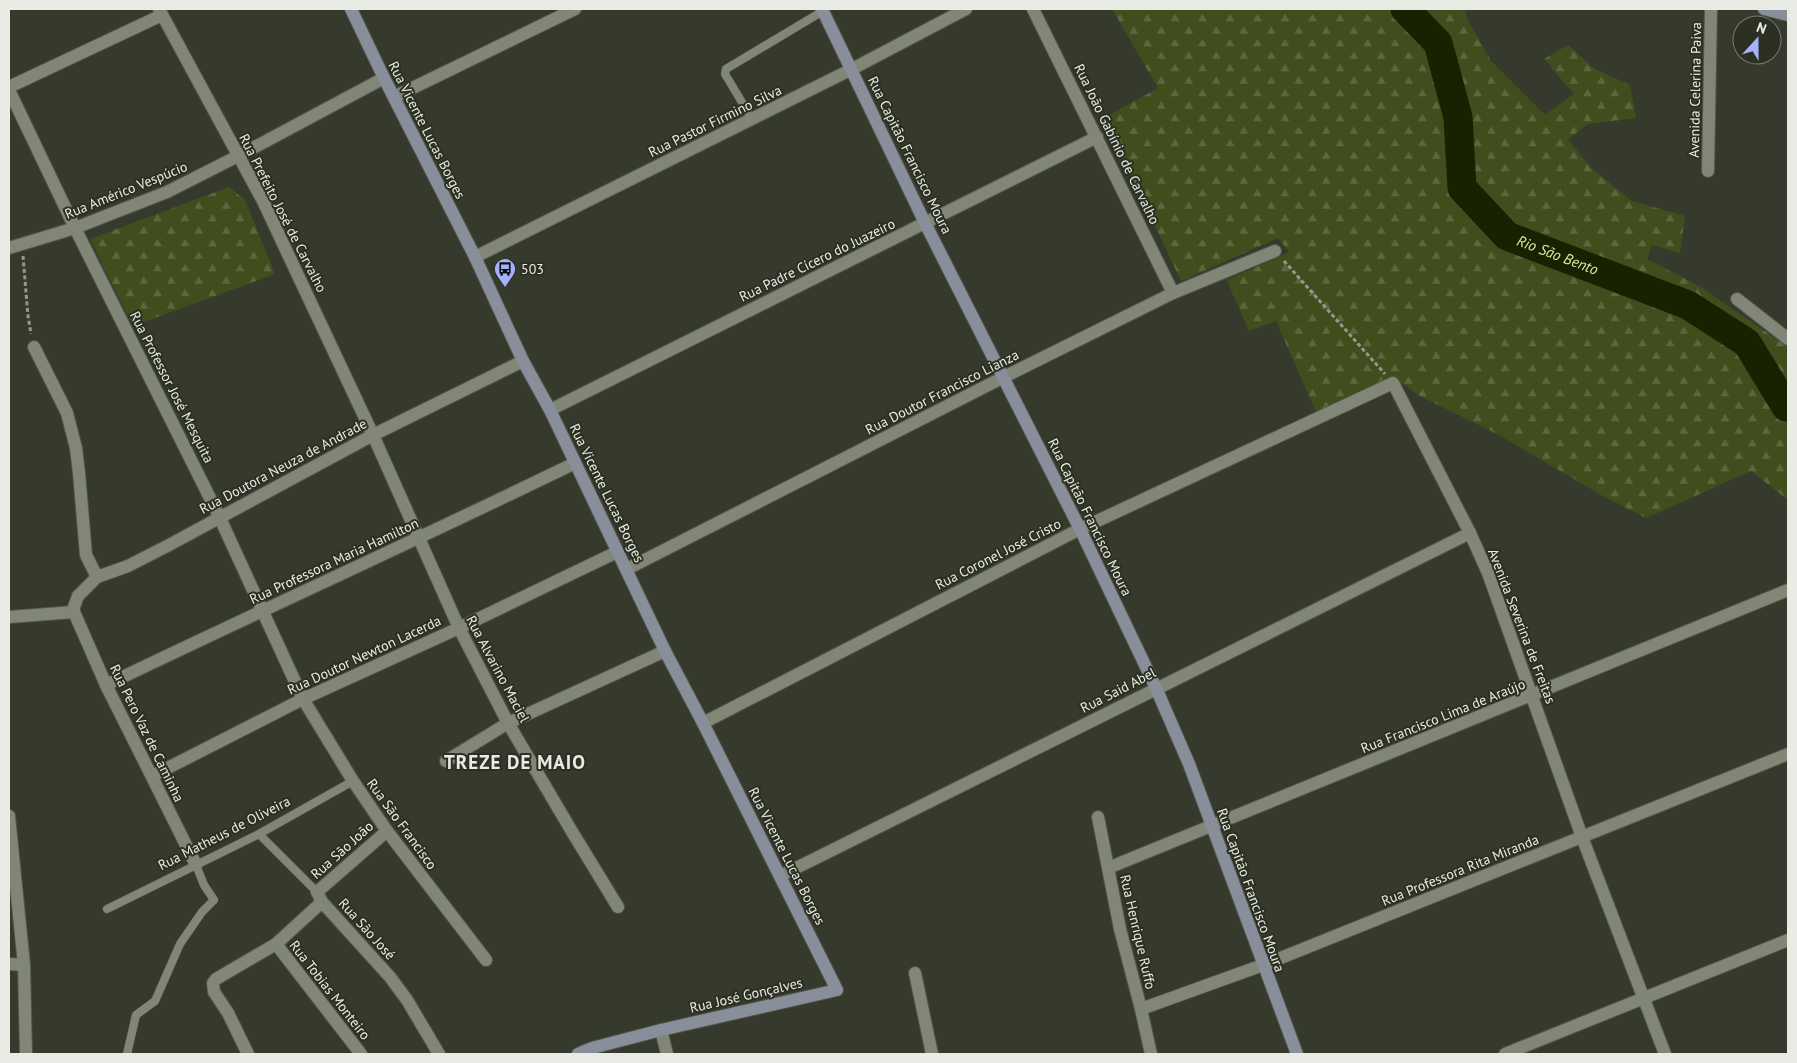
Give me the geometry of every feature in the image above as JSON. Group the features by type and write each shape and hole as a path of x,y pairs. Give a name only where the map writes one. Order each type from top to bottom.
{"main road":[{"name":"Rua Vicente Lucas Borges","path":"351,9 475,257 523,362 550,410 665,651 837,990"},
{"path":"1764,9 1788,15"},
{"name":"Rua Capitão Francisco Moura","path":"822,10 925,223 1080,528 1156,688 1189,764 1296,1054"},
{"name":"Rua José Gonçalves","path":"578,1054 592,1048 661,1030 837,990"}],"street":[{"path":"394,97 575,9"},
{"name":"Rua Pastor Firmino Silva","path":"475,257 852,69 966,9"},
{"name":"Rua João Gabínio de Carvalho","path":"1033,9 1174,293"},
{"name":"Avenida Celerina Paiva","path":"1708,171 1711,9"},
{"path":"9,89 161,12"},
{"name":"Rua Prefeito José de Carvalho","path":"161,12 263,201 373,435"},
{"name":"Rua Américo Vespúcio","path":"9,248 75,228 167,192 384,78"},
{"name":"Rua Professor José Mesquita","path":"9,89 75,228 220,516 303,699"},
{"name":"Rua Padre Cícero do Juazeiro","path":"550,410 1097,137"},
{"name":"Rua Doutor Francisco Lianza","path":"627,569 1004,377 1174,293 1275,251"},
{"path":"1737,299 1788,339"},
{"path":"34,347 67,413 80,473 86,555 97,577"},
{"name":"Rua Doutora Neuza de Andrade","path":"74,612 78,596 97,577 128,566 373,435 523,362"},
{"name":"Rua Coronel José Cristo","path":"703,723 1080,528 1393,383"},
{"name":"Avenida Severina de Freitas","path":"1393,383 1470,533 1488,573 1582,837 1666,1054"},
{"name":"Rua Alvarino Maciel","path":"373,435 459,628 508,722 618,907"},
{"name":"Rua Professora Maria Hamilton","path":"106,685 575,463"},
{"name":"Rua Said Abel","path":"780,876 1470,533"},
{"name":"Rua Doutor Newton Lacerda","path":"152,776 303,699 459,628 617,552"},
{"name":"Rua Francisco Lima de Araújo","path":"1108,868 1788,590"},
{"path":"9,617 74,612"},
{"name":"Rua Pero Vaz de Caminha","path":"74,612 106,685 196,865"},
{"path":"446,761 508,722 665,651"},
{"name":"Rua São Francisco","path":"303,699 353,781 387,831 486,960"},
{"name":"Rua Professora Rita Miranda","path":"1141,1009 1263,965 1788,754"},
{"path":"9,816 24,965 26,1054"},
{"name":"Rua Henrique Ruffo","path":"1098,817 1120,929 1151,1054"},
{"name":"Rua São João","path":"248,1054 228,1013 214,992 213,983 216,979 276,944 320,897 387,831"},
{"name":"Rua São José","path":"320,897 390,977 439,1054"},
{"path":"1505,1054 1788,940"},
{"name":"Rua Tobias Monteiro","path":"276,944 361,1054"},
{"path":"9,964 24,965"},
{"path":"916,973 932,1054"},
{"path":"661,1030 667,1054"}],"lane":[{"path":"752,119 725,74 726,70 822,10"},
{"name":"Rua Matheus de Oliveira","path":"107,909 259,834 353,781"},
{"name":"Rua São José","path":"259,834 320,897"},
{"path":"127,1054 136,1015 155,1001 180,944 202,912 214,900 204,885 196,865"}],"path":[{"path":"22,245 28,316 34,347"},
{"path":"1275,251 1393,383"}],"green space":[{"path":"1112,9 1465,9 1467,18 1491,61 1545,115 1574,94 1544,59 1568,45 1595,69 1630,85 1636,118 1588,124 1568,139 1590,167 1632,201 1685,216 1680,253 1652,245 1647,259 1699,286 1788,347 1788,500 1751,471 1646,518 1603,496 1499,435 1418,395 1396,379 1317,414 1276,321 1249,331 1227,280 1289,252 1278,238 1181,281 1104,118 1158,88"},
{"path":"229,187 245,200 275,274 133,326 90,239"}],"waterway":[{"name":"Rio São Bento","path":"1405,9 1438,43 1458,117 1462,188 1507,236 1688,305 1747,343 1786,407"}],"place":[{"name":"503","path":"505,288"}],"district":[{"name":"TREZE DE MAIO","path":"515,762"}]}
